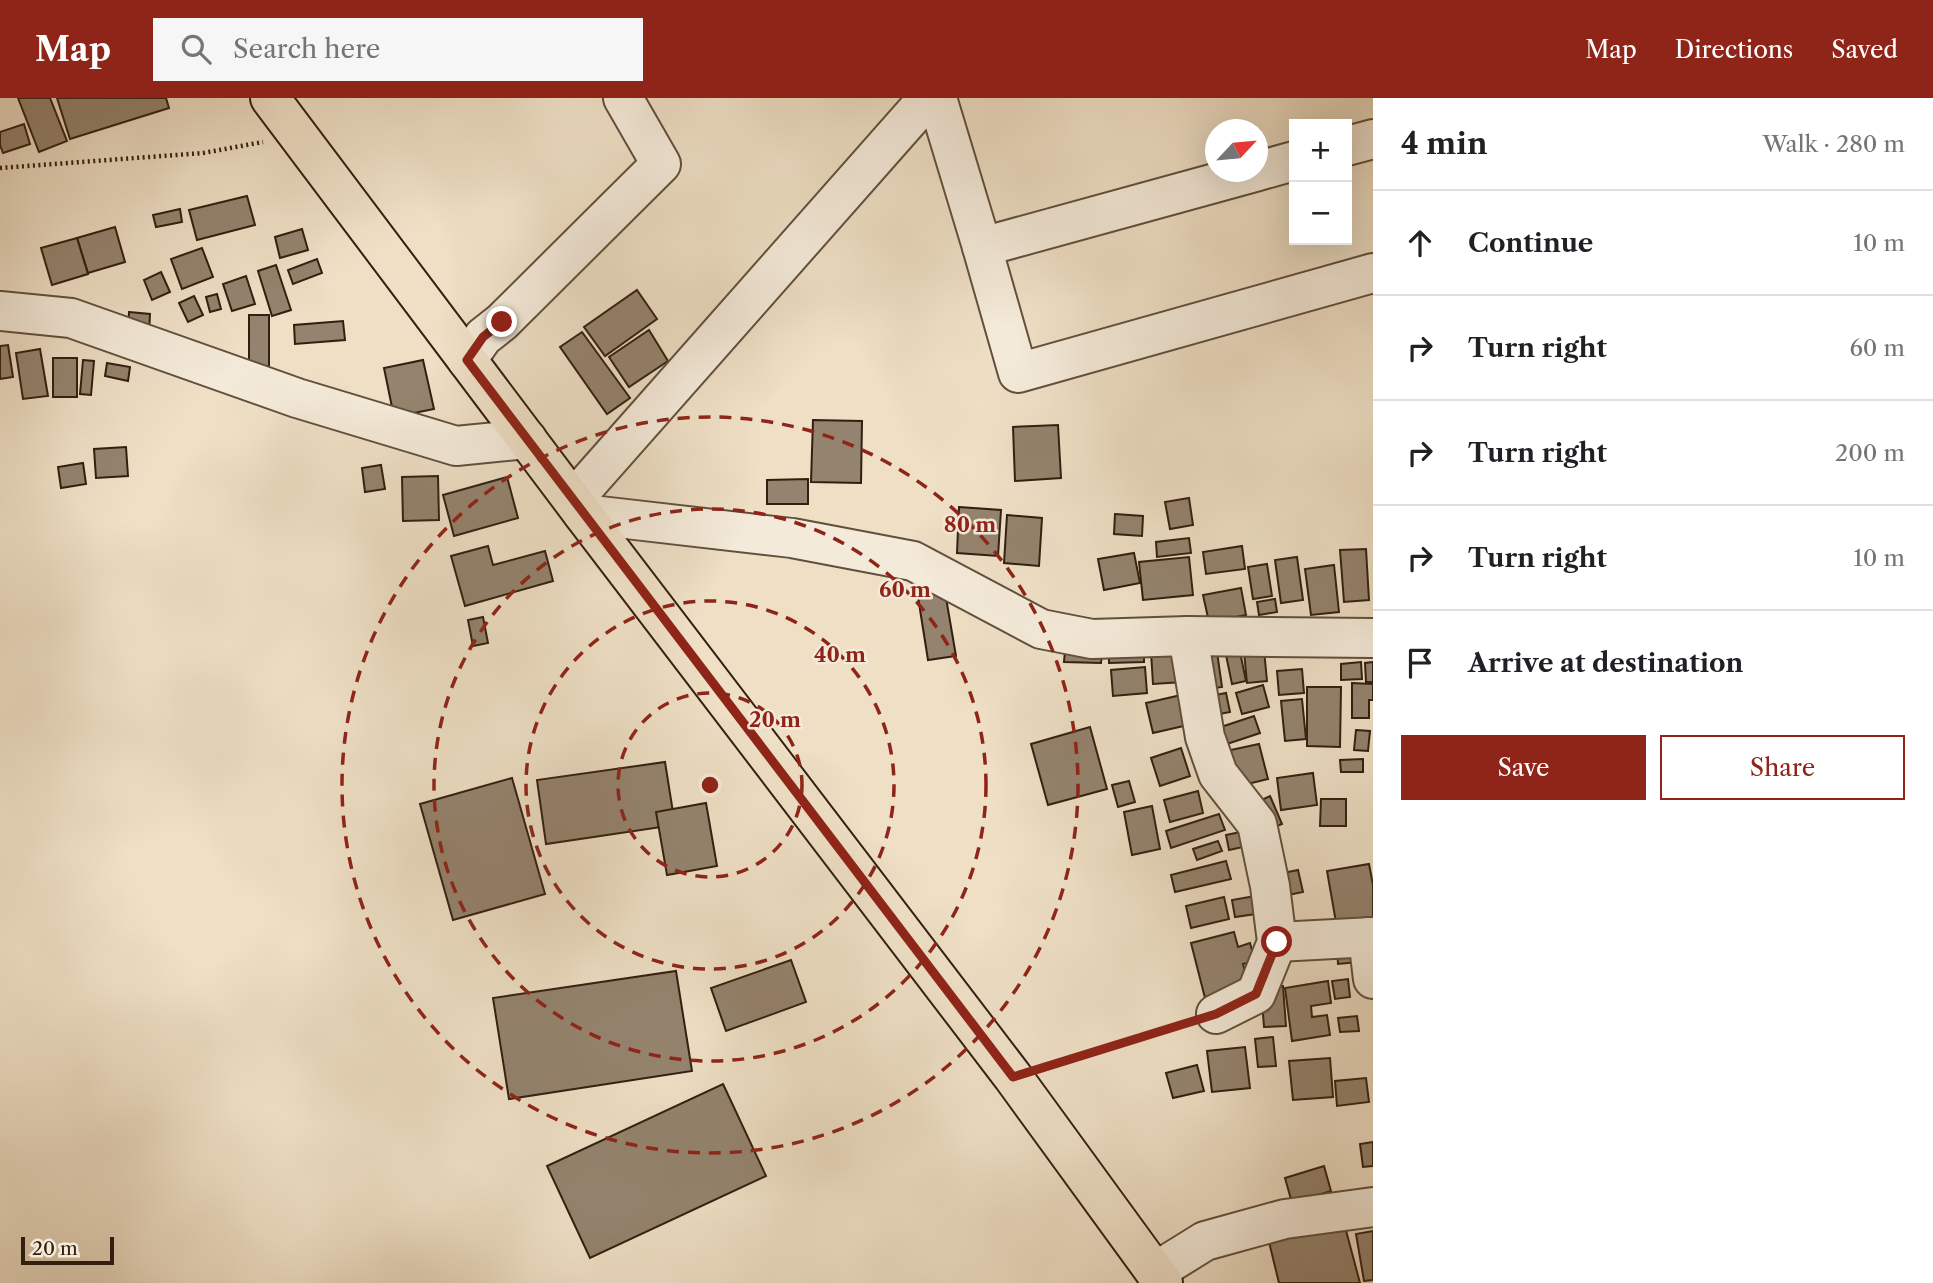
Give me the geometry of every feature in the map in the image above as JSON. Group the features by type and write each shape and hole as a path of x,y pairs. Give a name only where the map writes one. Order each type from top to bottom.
{"main road":[{"path":"270,98 1013,1077 1159,1277"}],"street":[{"path":"467,360 483,337 502,322 661,164 624,98"},
{"path":"578,507 928,98"},
{"path":"937,98 1018,373 1373,273"},
{"path":"1352,145 1373,139"},
{"path":"1268,168 1289,162"},
{"path":"982,247 1216,182"},
{"path":"0,311 71,318 297,398 456,446 527,439"},
{"path":"578,507 792,538 913,561 1041,629 1092,639 1188,636 1373,638"},
{"path":"1188,636 1205,737 1218,775 1257,824 1270,886 1277,942 1256,994 1216,1014"},
{"path":"1277,942 1370,937 1373,979"},
{"path":"1159,1277 1205,1241 1285,1219 1373,1208"}],"path":[{"path":"0,168 203,153 298,136"},
{"path":"1013,1077 1216,1014"}],"building":[{"path":"18,98 50,98 67,141 39,152"},
{"path":"57,98 166,98 169,108 70,139"},
{"path":"24,124 30,144 3,153 0,132"},
{"path":"247,196 255,225 197,240 189,210"},
{"path":"180,209 182,222 156,227 153,215"},
{"path":"115,227 125,262 88,273 77,238"},
{"path":"302,229 308,250 280,258 275,237"},
{"path":"77,238 88,274 52,285 41,248"},
{"path":"202,248 213,277 182,289 171,259"},
{"path":"317,259 322,273 293,284 288,270"},
{"path":"276,265 291,310 272,316 258,271"},
{"path":"161,272 170,292 152,300 144,280"},
{"path":"246,276 255,304 232,311 223,284"},
{"path":"637,290 657,319 605,356 584,327"},
{"path":"217,294 221,309 210,312 206,297"},
{"path":"194,296 203,315 188,322 179,303"},
{"path":"129,312 150,314 149,334 128,334"},
{"path":"249,315 269,315 269,369 249,369"},
{"path":"343,321 345,340 295,344 294,325"},
{"path":"649,330 668,361 629,387 609,357"},
{"path":"582,332 630,398 607,414 560,347"},
{"path":"8,345 13,377 0,379 0,346"},
{"path":"40,349 48,396 23,399 16,353"},
{"path":"53,358 77,358 77,397 53,397"},
{"path":"83,360 94,361 91,395 80,394"},
{"path":"423,360 434,409 394,417 384,368"},
{"path":"107,363 130,367 128,381 105,376"},
{"path":"813,420 862,421 861,483 811,482"},
{"path":"1058,425 1061,478 1015,481 1013,427"},
{"path":"126,447 128,476 96,478 94,449"},
{"path":"83,463 86,484 61,488 58,467"},
{"path":"381,465 385,489 365,492 362,468"},
{"path":"438,476 439,520 403,521 402,477"},
{"path":"507,477 518,518 454,536 443,495"},
{"path":"808,479 808,504 767,504 767,480"},
{"path":"1189,498 1193,525 1170,529 1165,502"},
{"path":"959,507 1001,510 998,556 957,553"},
{"path":"1115,514 1143,516 1142,536 1114,534"},
{"path":"1007,515 1042,518 1039,566 1004,563"},
{"path":"1189,538 1191,553 1157,557 1156,542"},
{"path":"488,546 493,565 545,551 553,581 465,606 451,556"},
{"path":"1242,546 1245,569 1206,574 1203,552"},
{"path":"1366,549 1369,600 1344,602 1340,550"},
{"path":"1134,553 1140,583 1104,590 1098,559"},
{"path":"1189,557 1193,595 1143,600 1139,562"},
{"path":"1297,557 1303,600 1281,603 1275,560"},
{"path":"1267,564 1272,596 1253,599 1248,567"},
{"path":"1334,565 1339,612 1311,615 1305,569"},
{"path":"1241,588 1246,615 1209,622 1203,595"},
{"path":"945,592 956,656 928,660 918,597"},
{"path":"1275,599 1277,612 1259,615 1257,602"},
{"path":"483,617 488,643 473,646 468,620"},
{"path":"1144,649 1144,662 1109,663 1109,650"},
{"path":"1181,650 1183,682 1153,684 1151,652"},
{"path":"1264,650 1267,681 1247,683 1244,652"},
{"path":"1065,651 1102,652 1101,663 1064,662"},
{"path":"1217,652 1222,687 1201,690 1195,656"},
{"path":"1240,652 1246,681 1232,684 1226,655"},
{"path":"1361,662 1362,679 1341,680 1341,664"},
{"path":"1373,662 1373,682 1366,682 1365,663"},
{"path":"1145,667 1147,693 1113,696 1111,670"},
{"path":"1302,669 1304,693 1279,695 1277,671"},
{"path":"1352,683 1373,684 1373,700 1369,700 1369,718 1352,718"},
{"path":"1263,685 1269,707 1242,714 1236,693"},
{"path":"1307,687 1341,687 1340,747 1307,746"},
{"path":"1226,693 1230,712 1209,716 1205,697"},
{"path":"1181,695 1188,725 1153,733 1146,703"},
{"path":"1302,699 1306,739 1285,741 1281,701"},
{"path":"1254,716 1260,733 1227,744 1221,727"},
{"path":"1090,727 1107,789 1048,805 1031,744"},
{"path":"1356,730 1370,731 1368,751 1354,750"},
{"path":"1259,744 1268,779 1235,787 1226,751"},
{"path":"1181,748 1190,776 1160,786 1151,758"},
{"path":"1363,759 1363,772 1341,772 1340,760"},
{"path":"665,762 675,825 546,844 537,780"},
{"path":"1313,773 1317,805 1281,810 1277,778"},
{"path":"512,778 545,894 453,920 420,804"},
{"path":"1129,781 1135,802 1118,807 1112,785"},
{"path":"1198,791 1203,813 1170,822 1164,800"},
{"path":"1270,796 1282,824 1265,831 1253,804"},
{"path":"1321,799 1346,799 1346,826 1320,826"},
{"path":"706,803 717,866 667,875 656,812"},
{"path":"1152,806 1160,849 1132,855 1124,812"},
{"path":"1219,814 1225,830 1171,848 1166,831"},
{"path":"1250,830 1252,845 1229,850 1226,835"},
{"path":"1218,841 1222,851 1197,860 1193,849"},
{"path":"1226,861 1231,879 1175,892 1171,875"},
{"path":"1369,864 1373,885 1373,922 1337,928 1327,871"},
{"path":"1298,870 1303,892 1278,897 1273,875"},
{"path":"1267,894 1270,912 1235,917 1232,900"},
{"path":"1224,897 1229,919 1191,928 1186,906"},
{"path":"1234,932 1238,947 1250,943 1255,961 1243,964 1249,987 1205,998 1191,943"},
{"path":"1337,947 1359,962 1338,964"},
{"path":"791,960 806,1002 726,1031 711,988"},
{"path":"676,971 692,1071 509,1099 493,998"},
{"path":"1348,979 1350,997 1335,999 1332,981"},
{"path":"1328,981 1331,1003 1311,1006 1312,1017 1327,1015 1330,1035 1292,1041 1285,988"},
{"path":"1283,986 1286,1026 1264,1027 1261,988"},
{"path":"1357,1016 1359,1031 1340,1032 1338,1018"},
{"path":"1273,1037 1276,1066 1258,1067 1255,1039"},
{"path":"1245,1047 1250,1088 1212,1092 1207,1051"},
{"path":"1330,1058 1333,1097 1293,1100 1289,1061"},
{"path":"1197,1065 1204,1091 1173,1098 1166,1073"},
{"path":"1366,1078 1369,1102 1337,1106 1335,1081"},
{"path":"723,1084 766,1176 590,1258 547,1166"},
{"path":"1373,1142 1373,1166 1363,1167 1360,1144"},
{"path":"1324,1166 1331,1191 1292,1203 1285,1178"},
{"path":"1344,1223 1360,1283 1279,1283 1269,1242"},
{"path":"1373,1231 1373,1280 1364,1281 1356,1234"}],"route":[{"path":"502,322 483,337 467,360 1013,1077 1216,1014 1256,994 1277,942"}]}
